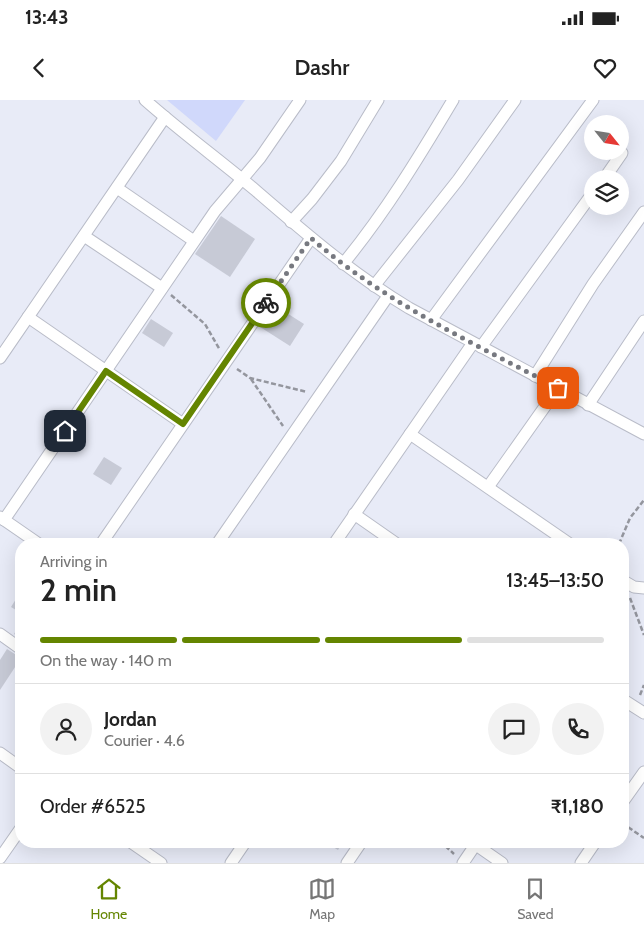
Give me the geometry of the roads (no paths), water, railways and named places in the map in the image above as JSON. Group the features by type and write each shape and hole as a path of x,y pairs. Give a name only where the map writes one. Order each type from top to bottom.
{"street":[{"path":"145,100 343,264 388,296 644,434"},
{"path":"30,538 2,519 194,241 219,206 271,143 300,100"},
{"path":"291,222 312,199 341,161 378,100"},
{"path":"343,264 389,205 453,100"},
{"path":"374,286 458,180 515,100"},
{"path":"431,320 593,100"},
{"path":"0,358 165,117"},
{"path":"117,188 194,241"},
{"path":"338,538 410,434 584,205"},
{"path":"535,376 593,284 644,212"},
{"path":"84,236 162,288"},
{"path":"105,538 311,238"},
{"path":"221,538 388,296"},
{"path":"28,317 183,424"},
{"path":"588,405 644,321"},
{"path":"488,488 558,388"},
{"path":"410,434 561,538"},
{"path":"354,514 388,538"},
{"path":"629,584 634,587 644,588"},
{"path":"0,634 15,645"},
{"path":"629,704 644,714"},
{"path":"0,753 15,764"},
{"path":"629,793 644,772"},
{"path":"0,858 15,837"},
{"path":"139,848 161,863"},
{"path":"231,863 241,848"},
{"path":"347,863 357,848"},
{"path":"464,861 473,848"},
{"path":"483,848 502,863"},
{"path":"581,863 591,848"}]}
